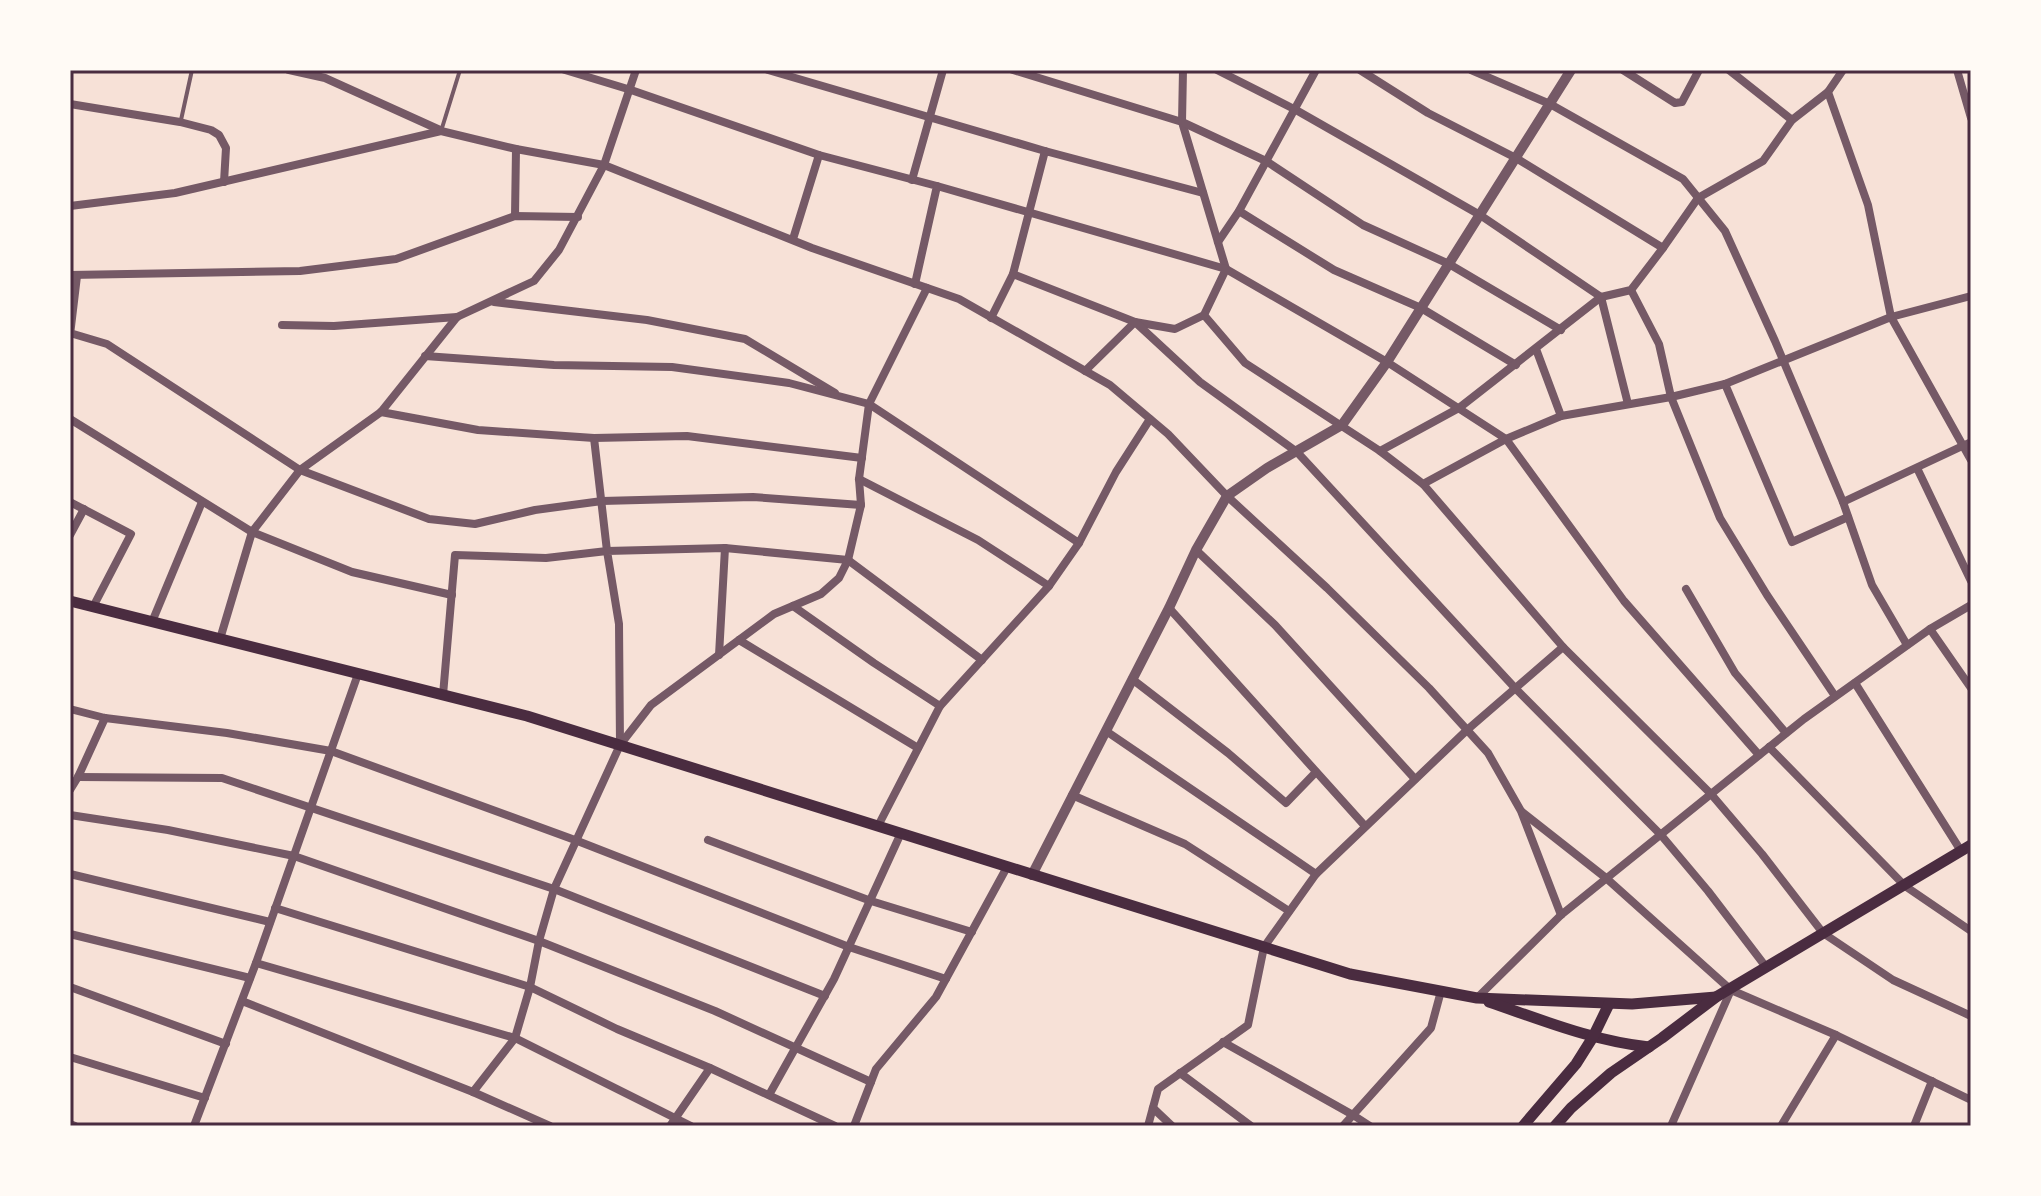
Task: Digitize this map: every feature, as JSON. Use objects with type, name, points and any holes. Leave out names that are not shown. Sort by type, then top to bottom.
[{"type":"main road","points":[[70,601],[527,716],[1350,974],[1477,998],[1593,1037],[1649,1047]]},
{"type":"main road","points":[[1555,1126],[1597,1084],[1716,997],[1966,848]]},
{"type":"main road","points":[[1477,998],[1632,1004],[1716,997]]},
{"type":"main road","points":[[1523,1126],[1576,1064],[1609,1004]]},
{"type":"street","points":[[289,70],[325,78],[441,131],[604,165],[812,248],[959,299],[1110,385],[1168,434],[1227,496],[1327,588],[1429,688],[1488,753],[1521,811],[1561,915]]},
{"type":"street","points":[[565,70],[819,155],[1226,269],[1387,362],[1506,439],[1624,601],[1759,755]]},
{"type":"street","points":[[282,325],[334,326],[457,317],[534,281],[559,250],[604,165],[636,70]]},
{"type":"street","points":[[768,70],[1045,151],[1203,193]]},
{"type":"street","points":[[809,83],[813,70]]},
{"type":"street","points":[[912,180],[943,70]]},
{"type":"street","points":[[1013,70],[1182,122],[1266,161],[1363,225],[1449,264],[1561,330]]},
{"type":"street","points":[[1013,274],[1135,322],[1175,329],[1204,315],[1226,269],[1182,122],[1183,70]]},
{"type":"street","points":[[1217,70],[1296,110],[1480,215],[1601,297],[1628,404]]},
{"type":"street","points":[[1218,242],[1239,211],[1316,70]]},
{"type":"street","points":[[1360,70],[1428,113],[1516,158],[1663,248]]},
{"type":"street","points":[[1471,70],[1550,104],[1683,179],[1725,231],[1843,502],[1872,585],[1907,645]]},
{"type":"street","points":[[1032,875],[1196,550],[1227,496],[1267,468],[1342,425],[1387,362],[1571,70]]},
{"type":"street","points":[[1623,70],[1675,103],[1682,102],[1699,70]]},
{"type":"street","points":[[1729,70],[1792,120]]},
{"type":"street","points":[[1957,70],[1971,118]]},
{"type":"street","points":[[1380,451],[1459,408],[1601,297],[1631,290],[1698,198],[1763,161],[1792,120],[1828,92],[1840,71]]},
{"type":"street","points":[[1828,92],[1868,205],[1891,317],[1967,445],[1971,460]]},
{"type":"street","points":[[70,104],[211,130],[226,148],[224,182]]},
{"type":"street","points":[[70,206],[175,193],[441,131]]},
{"type":"street","points":[[515,216],[516,149]]},
{"type":"street","points":[[991,318],[1013,274],[1045,151]]},
{"type":"street","points":[[793,239],[819,155]]},
{"type":"street","points":[[915,284],[937,186]]},
{"type":"street","points":[[1239,211],[1334,270],[1421,308],[1516,365]]},
{"type":"street","points":[[578,217],[515,216],[396,259],[300,271],[73,276],[70,334],[107,344],[300,470],[429,519],[475,524],[535,510],[602,501],[753,497],[861,505]]},
{"type":"street","points":[[473,1092],[515,1038],[554,889],[620,745],[651,705],[774,614],[821,594],[839,578],[848,560],[861,505],[859,479],[869,404],[927,288]]},
{"type":"street","points":[[1631,290],[1659,344],[1671,397],[1720,518],[1835,696]]},
{"type":"street","points":[[1423,484],[1506,439],[1561,416],[1671,397],[1725,384],[1891,317],[1971,296]]},
{"type":"street","points":[[493,302],[647,320],[745,339],[842,397]]},
{"type":"street","points":[[1204,315],[1245,363],[1342,425],[1423,484],[1563,647],[1711,794],[1823,933],[1893,980],[1971,1016]]},
{"type":"street","points":[[220,639],[252,532],[300,470],[381,412],[457,317]]},
{"type":"street","points":[[1085,371],[1135,322]]},
{"type":"street","points":[[1135,322],[1200,382],[1297,452],[1515,688],[1661,835],[1766,967]]},
{"type":"street","points":[[1536,349],[1561,416]]},
{"type":"street","points":[[425,356],[554,365],[672,367],[789,383],[869,404],[1079,543]]},
{"type":"street","points":[[1725,384],[1792,542],[1848,517]]},
{"type":"street","points":[[381,412],[478,430],[594,438],[687,436],[862,458]]},
{"type":"street","points":[[70,419],[252,532],[352,572],[452,595]]},
{"type":"street","points":[[878,826],[940,706],[1049,586],[1079,543],[1116,472],[1150,419]]},
{"type":"street","points":[[594,438],[619,624],[620,745]]},
{"type":"street","points":[[1843,502],[1967,445]]},
{"type":"street","points":[[1917,468],[1971,581]]},
{"type":"street","points":[[859,479],[978,540],[1049,586]]},
{"type":"street","points":[[70,502],[131,534],[93,607]]},
{"type":"street","points":[[152,622],[202,502]]},
{"type":"street","points":[[70,535],[84,509]]},
{"type":"street","points":[[443,695],[455,555],[546,558],[607,551],[725,548],[848,560],[982,660]]},
{"type":"street","points":[[719,655],[725,548]]},
{"type":"street","points":[[1196,550],[1275,625],[1415,779]]},
{"type":"street","points":[[1686,589],[1735,673],[1786,733]]},
{"type":"street","points":[[1477,998],[1561,915],[1786,733],[1930,629],[1971,605]]},
{"type":"street","points":[[793,606],[940,706]]},
{"type":"street","points":[[1169,608],[1365,826]]},
{"type":"street","points":[[1930,629],[1971,688]]},
{"type":"street","points":[[739,640],[918,748]]},
{"type":"street","points":[[1148,1126],[1158,1089],[1248,1025],[1264,947],[1316,874],[1467,730],[1563,647]]},
{"type":"street","points":[[194,1126],[256,963],[358,674]]},
{"type":"street","points":[[1132,679],[1228,753],[1286,803],[1316,772]]},
{"type":"street","points":[[1855,683],[1966,848]]},
{"type":"street","points":[[70,709],[105,718],[227,733],[331,751],[575,840],[849,947],[946,979]]},
{"type":"street","points":[[70,790],[105,718]]},
{"type":"street","points":[[1106,731],[1316,874]]},
{"type":"street","points":[[1769,747],[1905,886],[1971,931]]},
{"type":"street","points":[[78,777],[222,778],[554,889],[825,996]]},
{"type":"street","points":[[1072,795],[1185,844],[1289,911]]},
{"type":"street","points":[[1521,811],[1606,878],[1731,990],[1836,1035],[1971,1100]]},
{"type":"street","points":[[70,815],[168,830],[294,856],[539,941],[715,1011],[871,1082]]},
{"type":"street","points":[[769,1095],[825,996],[901,833]]},
{"type":"street","points":[[708,840],[871,901],[972,932]]},
{"type":"street","points":[[854,1126],[876,1069],[936,997],[1007,867]]},
{"type":"street","points":[[70,874],[270,922]]},
{"type":"street","points":[[275,908],[530,987],[835,1126]]},
{"type":"street","points":[[70,934],[250,978]]},
{"type":"street","points":[[256,963],[515,1038],[691,1126]]},
{"type":"street","points":[[70,987],[226,1044]]},
{"type":"street","points":[[1671,1126],[1731,990]]},
{"type":"street","points":[[1343,1126],[1431,1028],[1441,991]]},
{"type":"street","points":[[242,1001],[473,1092],[550,1126]]},
{"type":"street","points":[[1781,1126],[1836,1035]]},
{"type":"street","points":[[1223,1042],[1370,1126]]},
{"type":"street","points":[[70,1057],[205,1098]]},
{"type":"street","points":[[670,1126],[710,1068]]},
{"type":"street","points":[[1180,1073],[1251,1126]]},
{"type":"street","points":[[1914,1126],[1932,1081]]},
{"type":"street","points":[[1153,1108],[1172,1126]]},
{"type":"lane","points":[[180,122],[192,70]]},
{"type":"lane","points":[[441,131],[460,70]]}]
